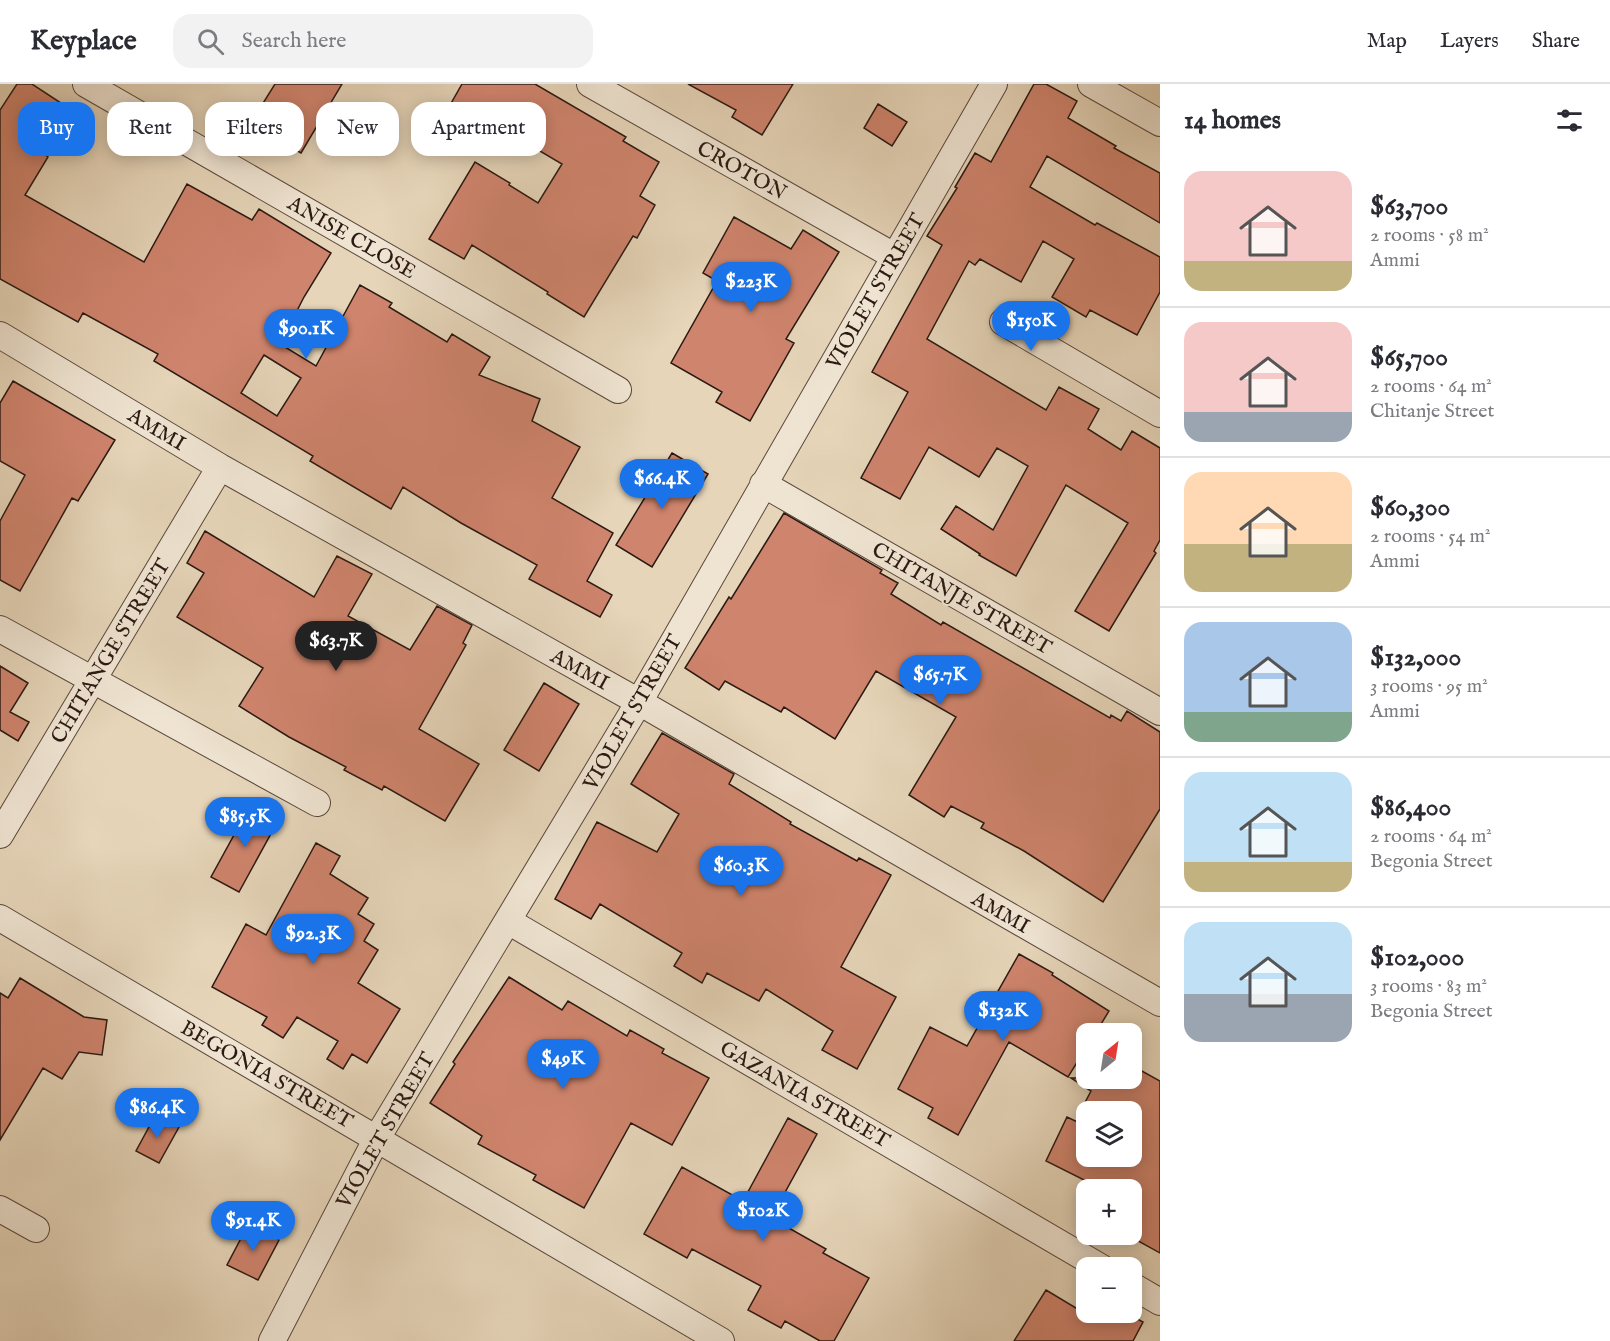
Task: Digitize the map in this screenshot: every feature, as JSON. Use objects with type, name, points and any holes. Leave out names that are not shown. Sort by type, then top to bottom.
[{"type":"street","name":"ANISE CLOSE","points":[[86,84],[618,390]]},
{"type":"street","name":"CROTON","points":[[590,84],[894,256]]},
{"type":"street","name":"VIOLET STREET","points":[[272,1341],[377,1138],[639,702],[994,84]]},
{"type":"street","points":[[1091,84],[1160,123]]},
{"type":"street","points":[[1003,322],[1160,414]]},
{"type":"street","name":"AMMI","points":[[0,335],[220,467],[639,702],[1160,1003]]},
{"type":"street","name":"CHITANGE STREET","points":[[0,835],[220,467]]},
{"type":"street","name":"CHITANJE STREET","points":[[763,484],[1160,712]]},
{"type":"street","points":[[0,630],[317,803]]},
{"type":"street","name":"BEGONIA STREET","points":[[0,918],[721,1341]]},
{"type":"street","name":"GAZANIA STREET","points":[[508,921],[1083,1257]]},
{"type":"street","points":[[0,1209],[36,1229]]},
{"type":"street","points":[[1142,1291],[1160,1302]]},
{"type":"building","points":[[17,84],[32,84],[59,102],[18,102],[18,156],[48,157],[25,195],[144,262],[187,184],[252,220],[259,209],[331,253],[304,297],[280,344],[316,366],[360,285],[392,303],[389,307],[447,342],[452,334],[490,357],[479,375],[540,399],[532,421],[580,447],[552,498],[613,533],[587,581],[612,595],[600,617],[529,579],[537,565],[461,523],[403,487],[391,509],[310,461],[313,456],[154,361],[158,354],[83,313],[78,322],[0,279],[0,110]],"holes":[[[264,355],[301,378],[277,416],[241,393]]]},
{"type":"building","points":[[275,84],[342,84],[331,102],[316,102],[316,128],[304,148],[304,102],[264,102]]},
{"type":"building","points":[[462,84],[535,84],[626,137],[623,141],[659,162],[640,196],[655,205],[637,238],[633,236],[584,317],[472,245],[464,259],[429,239],[475,162],[538,203],[562,164],[546,155],[546,102],[452,102]]},
{"type":"building","points":[[688,84],[793,84],[762,135],[732,117],[736,110]]},
{"type":"building","points":[[1034,84],[1046,84],[1077,101],[1068,118],[1116,146],[1114,148],[1160,173],[1160,223],[1047,156],[1030,187],[1095,225],[1097,223],[1160,257],[1160,292],[1137,335],[1090,310],[1086,317],[1052,297],[1074,259],[1043,241],[1021,282],[980,259],[975,265],[969,261],[927,339],[1046,410],[1059,387],[1099,409],[1088,429],[1121,450],[1132,431],[1160,448],[1160,540],[1154,551],[1156,553],[1109,631],[1075,611],[1128,523],[1066,485],[1016,576],[979,555],[941,529],[956,506],[993,530],[1028,466],[997,448],[979,477],[929,447],[900,499],[861,478],[908,392],[872,372],[942,245],[927,236],[957,188],[955,187],[975,153],[991,162]]},
{"type":"building","points":[[878,104],[907,122],[892,146],[864,128]]},
{"type":"building","points":[[734,217],[791,249],[803,230],[839,252],[786,339],[794,343],[750,421],[716,402],[722,392],[671,363],[717,281],[703,273]]},
{"type":"building","points":[[13,381],[115,440],[78,501],[72,498],[20,591],[0,580],[0,521],[25,475],[0,461],[0,403]]},
{"type":"building","points":[[672,453],[708,474],[652,567],[616,545]]},
{"type":"building","points":[[784,513],[882,570],[880,573],[898,583],[891,594],[941,625],[943,622],[1110,718],[1111,715],[1121,721],[1127,711],[1160,732],[1160,809],[1103,902],[1024,851],[981,828],[984,823],[951,806],[944,817],[909,795],[956,717],[876,671],[835,739],[784,707],[781,712],[725,681],[719,690],[685,668]]},
{"type":"building","points":[[205,531],[314,597],[337,556],[372,574],[348,616],[410,650],[437,606],[472,625],[463,643],[466,645],[419,729],[479,764],[445,821],[384,786],[382,790],[344,770],[346,767],[289,737],[239,706],[263,668],[177,617],[204,573],[187,563]]},
{"type":"building","points":[[0,666],[28,683],[10,712],[29,722],[18,741],[0,730]]},
{"type":"building","points":[[544,683],[579,704],[539,771],[504,750]]},
{"type":"building","points":[[662,733],[734,774],[729,784],[791,822],[790,824],[857,861],[859,858],[891,875],[841,967],[896,997],[857,1069],[822,1050],[833,1031],[766,989],[759,1001],[707,973],[702,983],[674,966],[682,953],[600,904],[591,919],[555,899],[597,822],[657,852],[679,814],[631,784]]},
{"type":"building","points":[[251,804],[279,819],[239,892],[211,877]]},
{"type":"building","points":[[316,843],[340,856],[330,874],[368,898],[358,914],[374,924],[364,941],[378,950],[358,983],[400,1009],[367,1063],[352,1054],[343,1069],[327,1059],[338,1041],[297,1017],[283,1038],[262,1025],[267,1017],[212,987],[246,924],[266,935]]},
{"type":"building","points":[[1019,954],[1053,973],[1052,975],[1109,1011],[1102,1023],[1076,1023],[1076,1064],[1068,1077],[1009,1042],[958,1135],[928,1118],[933,1108],[898,1089],[930,1027],[967,1046]]},
{"type":"building","points":[[509,977],[562,1010],[568,1001],[627,1036],[630,1030],[664,1049],[662,1053],[709,1078],[672,1145],[631,1123],[584,1208],[533,1180],[536,1175],[478,1144],[482,1136],[430,1103],[455,1064],[453,1062]]},
{"type":"building","points":[[20,978],[84,1017],[107,1020],[102,1055],[79,1052],[62,1079],[43,1068],[0,1140],[0,993],[8,998]]},
{"type":"building","points":[[1142,1071],[1160,1081],[1160,1253],[1142,1243],[1142,1179],[1082,1179],[1046,1161],[1067,1117],[1076,1121],[1076,1167],[1142,1167],[1142,1101],[1086,1101],[1091,1091],[1088,1089],[1142,1089]]},
{"type":"building","points":[[156,1114],[179,1127],[159,1163],[136,1151]]},
{"type":"building","points":[[788,1118],[817,1134],[771,1218],[826,1249],[823,1253],[869,1278],[834,1341],[820,1341],[785,1321],[781,1328],[748,1310],[761,1286],[692,1249],[687,1258],[644,1234],[682,1167],[743,1201]]},
{"type":"building","points":[[248,1225],[279,1240],[258,1280],[227,1265]]},
{"type":"building","points":[[1046,1290],[1076,1308],[1076,1323],[1143,1322],[1133,1341],[1014,1341]]}]
